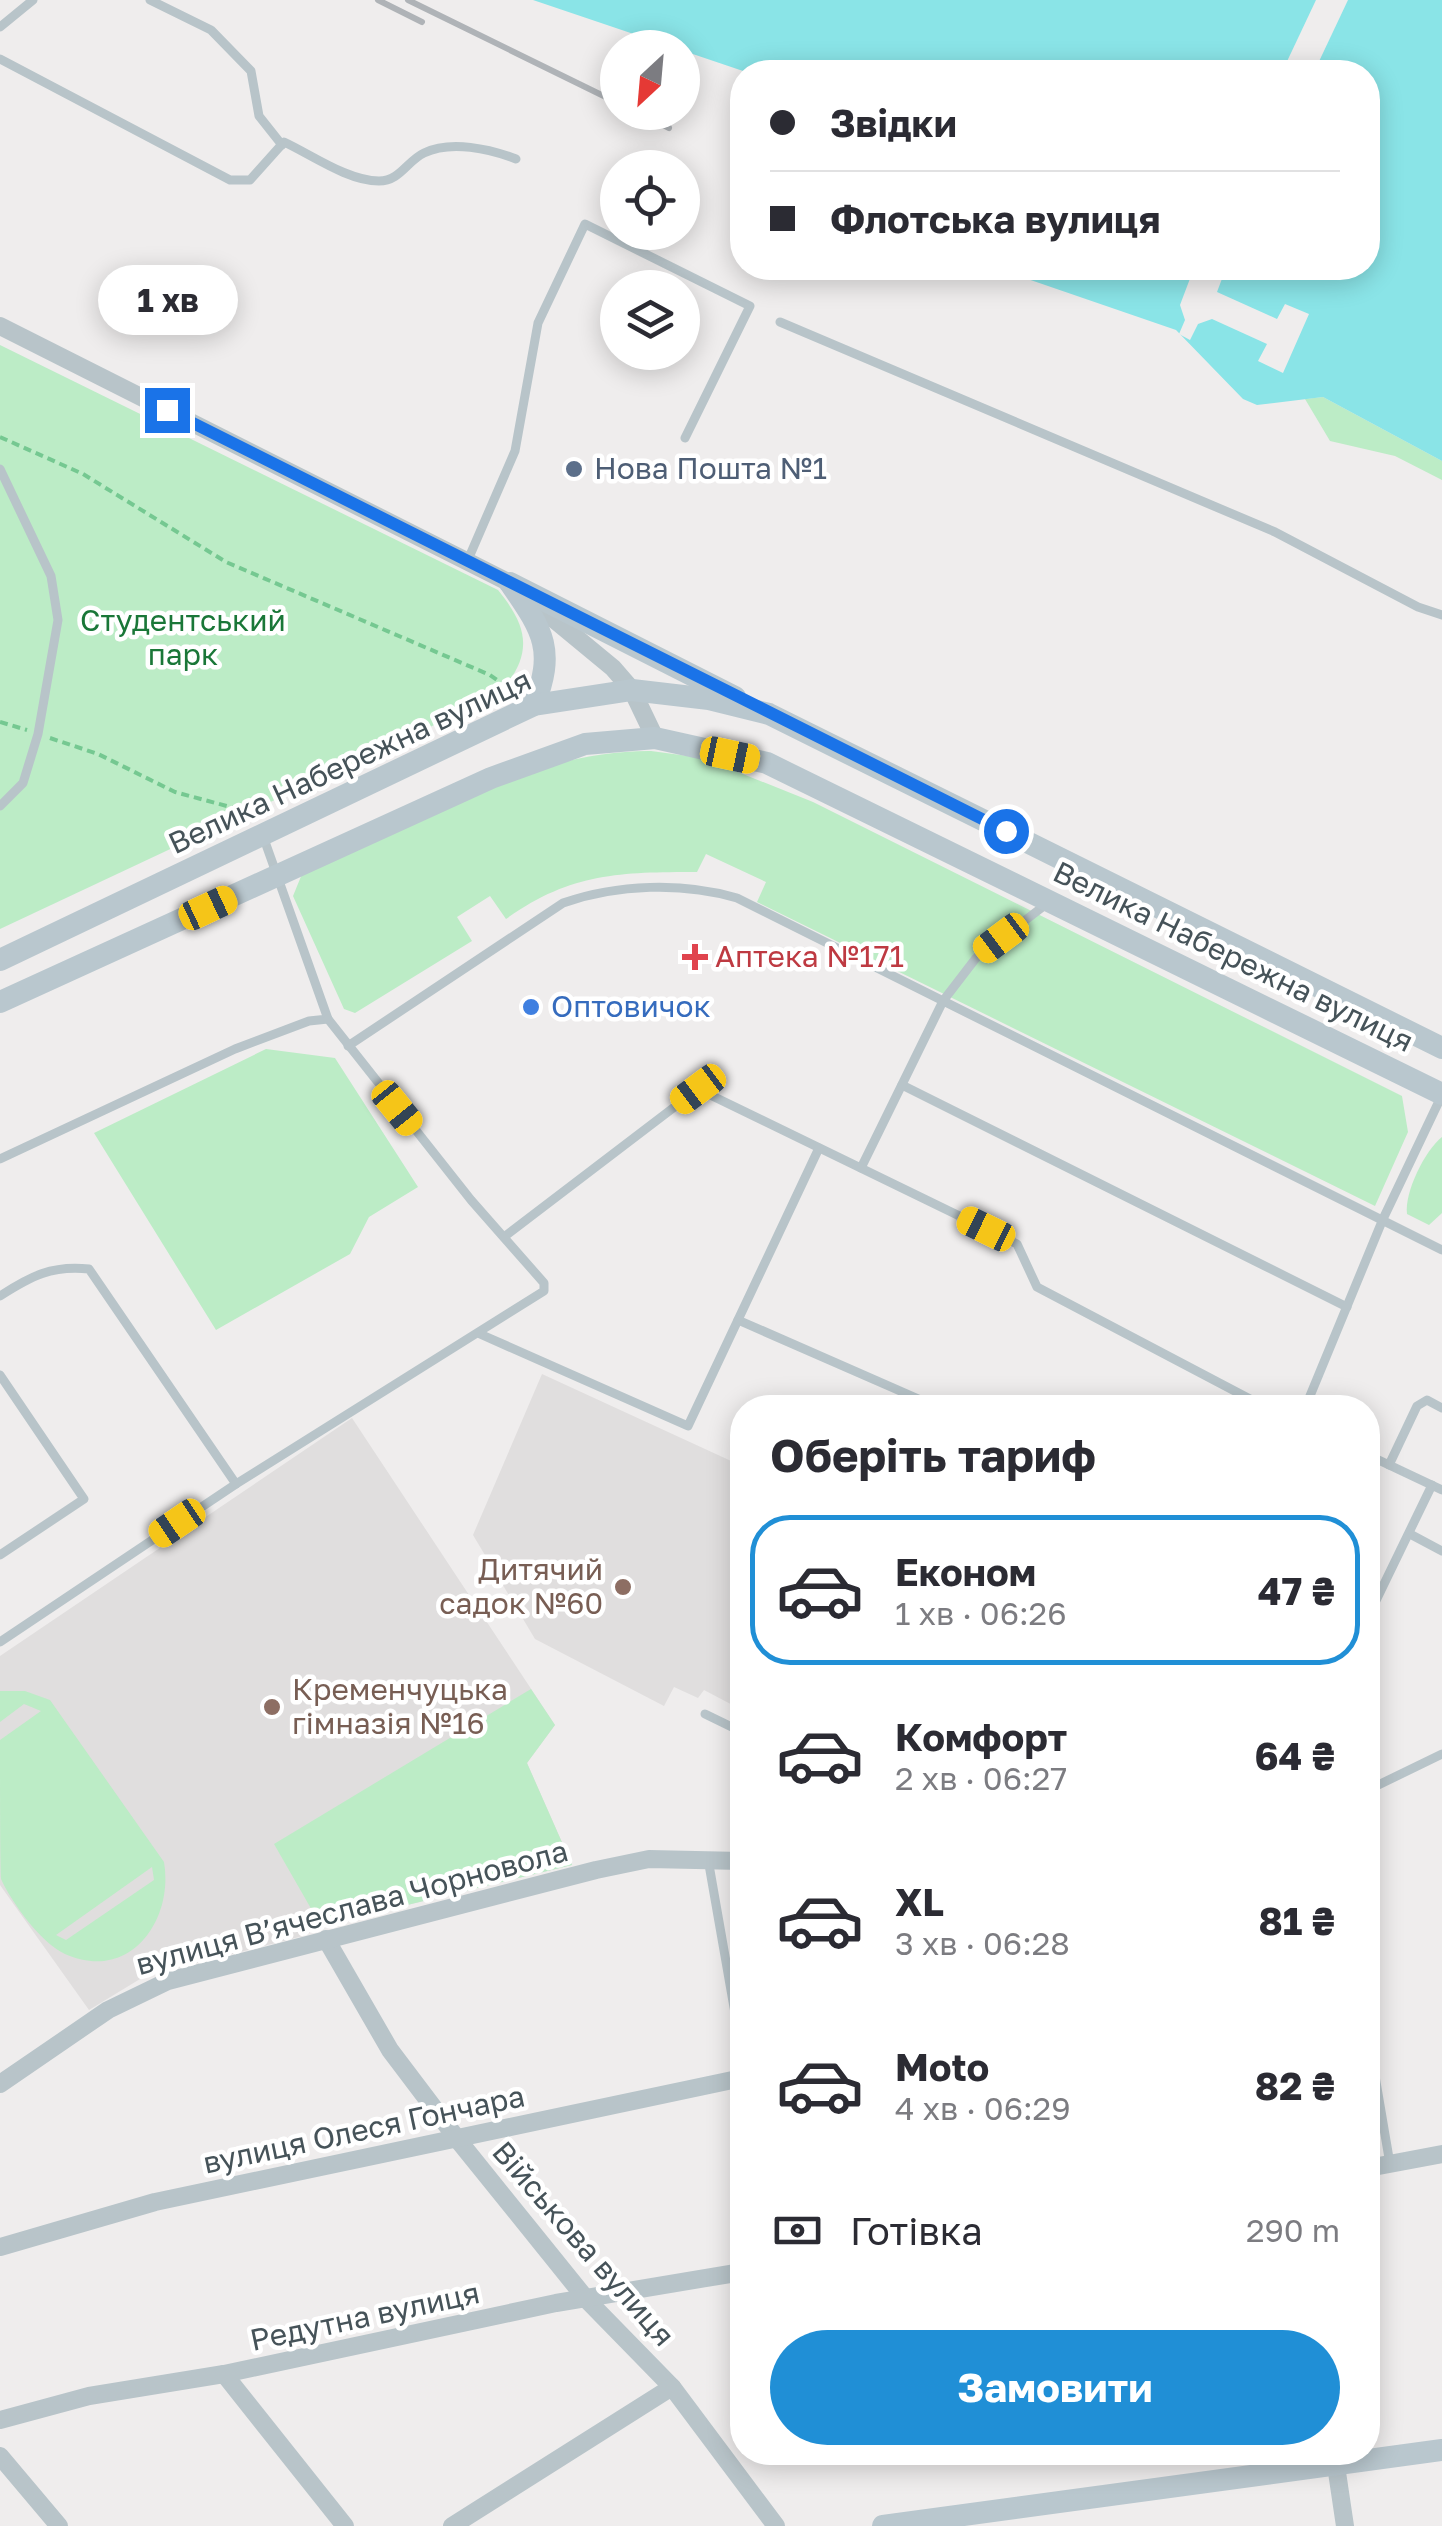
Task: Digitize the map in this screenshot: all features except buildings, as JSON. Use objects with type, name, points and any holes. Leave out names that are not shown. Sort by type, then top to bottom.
[{"type":"street","points":[[0,326],[769,714]]},
{"type":"street","points":[[510,583],[547,644],[544,679],[534,705]]},
{"type":"street","points":[[510,583],[613,668],[632,690],[654,738]]},
{"type":"street","name":"Велика Набережна вулиця","points":[[0,960],[534,705],[632,690],[709,699],[769,714],[1442,1048]]},
{"type":"street","name":"Велика Набережна вулиця","points":[[0,1002],[492,778],[585,744],[654,738],[767,763],[1442,1094]]},
{"type":"street","name":"вулиця Вʼячеслава Чорновола","points":[[0,2084],[139,1992],[596,1870],[649,1860],[730,1861]]},
{"type":"street","name":"Військова вулиця","points":[[326,1940],[390,2050],[458,2140],[586,2300],[672,2387],[730,2465]]},
{"type":"street","name":"вулиця Олеся Гончара","points":[[0,2247],[155,2202],[730,2081]]},
{"type":"street","points":[[1380,2166],[1442,2154]]},
{"type":"street","name":"Редутна вулиця","points":[[0,2420],[89,2396],[224,2374],[730,2274]]},
{"type":"street","points":[[224,2374],[345,2526]]},
{"type":"street","points":[[452,2526],[672,2387]]},
{"type":"street","points":[[1380,2455],[1442,2450]]},
{"type":"street","points":[[0,2456],[60,2526]]},
{"type":"street","name":"Військова вулиця","points":[[730,2465],[776,2526]]},
{"type":"street","points":[[884,2526],[1289,2465]]},
{"type":"street","points":[[1336,2465],[1344,2526]]},
{"type":"lane","points":[[0,27],[32,0]]},
{"type":"lane","points":[[150,0],[211,30],[252,71],[259,116],[282,144],[356,176],[379,181],[396,177],[425,152],[490,149],[516,160]]},
{"type":"lane","points":[[0,60],[230,180],[250,180],[282,144]]},
{"type":"lane","points":[[468,562],[514,451],[538,322],[585,224],[750,306],[685,438]]},
{"type":"lane","points":[[780,322],[1275,532],[1418,608],[1442,615]]},
{"type":"lane","points":[[0,469],[56,594],[54,647],[38,734],[22,783],[0,806]]},
{"type":"lane","points":[[0,1642],[236,1484],[480,1334],[544,1290],[544,1282],[328,1019],[262,834]]},
{"type":"lane","points":[[348,1046],[563,903],[590,893],[704,888],[738,898],[1442,1250]]},
{"type":"lane","points":[[861,1168],[943,1000],[976,958],[1052,900]]},
{"type":"lane","points":[[0,1159],[236,1049],[309,1022],[328,1019]]},
{"type":"lane","points":[[902,1084],[1347,1307]]},
{"type":"lane","points":[[504,1237],[698,1089],[1017,1244],[1037,1287],[1242,1395]]},
{"type":"lane","points":[[1310,1395],[1383,1219],[1442,1094]]},
{"type":"lane","points":[[480,1334],[688,1426],[819,1148]]},
{"type":"lane","points":[[0,1296],[35,1273],[63,1266],[89,1269],[236,1484]]},
{"type":"lane","points":[[738,1320],[909,1395]]},
{"type":"lane","points":[[0,1375],[84,1499],[0,1555]]},
{"type":"lane","points":[[1389,1465],[1417,1406],[1427,1400],[1442,1408]]},
{"type":"lane","points":[[1380,1461],[1442,1490]]},
{"type":"lane","points":[[1380,1593],[1432,1485]]},
{"type":"lane","points":[[1410,1534],[1442,1550]]},
{"type":"lane","points":[[705,1714],[730,1726]]},
{"type":"lane","points":[[1380,1784],[1442,1754]]},
{"type":"lane","points":[[708,1859],[730,1985]]},
{"type":"lane","points":[[1380,2105],[1390,2164]]},
{"type":"path","points":[[0,437],[83,474],[226,562],[490,675],[534,705]]},
{"type":"path","points":[[0,722],[98,754],[175,792],[284,822]]},
{"type":"shaded area","name":"Дитячий садок №60","points":[[542,1374],[730,1460],[730,1704],[704,1690],[698,1698],[674,1687],[664,1706],[535,1639],[473,1535]]},
{"type":"shaded area","name":"Кременчуцька гімназія №16","points":[[352,1418],[555,1725],[527,1763],[572,1865],[321,1926],[303,1936],[145,1976],[89,2010],[0,1885],[0,1656]]},
{"type":"green space","name":"Студентський парк","points":[[0,345],[498,590],[517,618],[523,643],[522,656],[509,681],[498,695],[0,929]]},
{"type":"green space","points":[[1323,397],[1442,461],[1442,480],[1395,456],[1330,441],[1305,399]]},
{"type":"green space","points":[[651,751],[703,758],[813,802],[1402,1096],[1408,1132],[1375,1206],[757,902],[766,882],[706,854],[697,872],[597,878],[552,892],[506,919],[490,896],[457,917],[472,941],[355,1013],[344,1009],[293,896],[302,874],[428,813],[515,777],[605,754]]},
{"type":"green space","points":[[266,1049],[335,1058],[418,1187],[369,1217],[350,1254],[216,1330],[94,1133]]},
{"type":"green space","points":[[1442,1137],[1442,1213],[1429,1225],[1407,1214],[1407,1205],[1417,1172]]},
{"type":"green space","points":[[531,1689],[555,1725],[527,1763],[572,1865],[321,1926],[274,1844]]},
{"type":"green space","points":[[0,1691],[25,1691],[50,1700],[164,1862],[162,1905],[143,1941],[128,1953],[109,1960],[88,1961],[65,1954],[37,1932],[6,1889],[1,1879],[0,1740],[41,1711],[24,1704],[0,1722]],"holes":[[[152,1867],[154,1880],[66,1940],[56,1935]]]},
{"type":"water","points":[[533,0],[1442,0],[1442,461],[1323,397],[1257,405],[1243,399],[1176,330],[1031,280],[1380,280],[1380,60],[730,60],[730,67],[700,56],[700,30],[622,30]]},
{"type":"pier","points":[[1316,0],[1348,0],[1320,60],[1288,60]]},
{"type":"pier","points":[[1189,280],[1222,280],[1217,292],[1277,319],[1285,304],[1309,314],[1283,373],[1258,361],[1267,344],[1212,319],[1198,324],[1190,340],[1179,334],[1185,320],[1180,305]]},
{"type":"railway","points":[[378,0],[422,22]]},
{"type":"railway","points":[[408,0],[600,94]]},
{"type":"place","name":"Нова Пошта №1","points":[[574,469]]},
{"type":"place","name":"Аптека №171","points":[[695,957]]},
{"type":"place","name":"Оптовичок","points":[[531,1007]]},
{"type":"place","name":"Дитячий садок №60","points":[[623,1587]]},
{"type":"place","name":"Кременчуцька гімназія №16","points":[[272,1707]]},
{"type":"route","points":[[167,410],[1006,831]]}]
